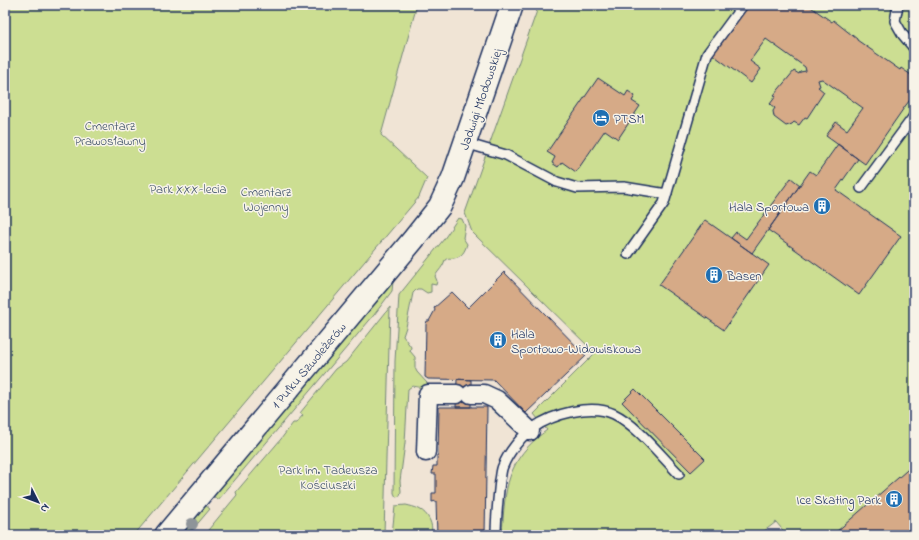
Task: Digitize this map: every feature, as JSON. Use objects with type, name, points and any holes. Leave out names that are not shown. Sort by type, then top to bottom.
[{"type":"street","name":"Jadwigi Młodowskiej","points":[[447,193],[512,5]]},
{"type":"street","name":"1 Pułku Szwoleżerów","points":[[166,535],[414,240],[430,220],[447,193]]},
{"type":"street","points":[[426,452],[428,394],[484,394],[497,400],[530,431]]},
{"type":"lane","points":[[628,254],[664,203],[707,54],[743,5]]},
{"type":"lane","points":[[898,5],[895,20],[903,35],[914,48]]},
{"type":"lane","points":[[861,188],[914,116]]},
{"type":"lane","points":[[465,143],[506,156],[557,182],[577,188],[624,187],[667,194]]},
{"type":"lane","points":[[496,535],[497,506],[502,466],[514,447],[532,428],[567,412],[596,410],[612,413],[628,422],[679,474]]},
{"type":"green space","name":"Park XXX-lecia","points":[[5,5],[417,5],[381,135],[427,178],[419,197],[134,535],[5,535]]},
{"type":"green space","points":[[539,5],[914,5],[914,535],[787,535],[776,522],[759,535],[502,535],[505,503],[510,476],[523,452],[533,441],[547,430],[534,414],[595,353],[472,232],[465,213]]},
{"type":"green space","points":[[458,218],[462,219],[465,226],[463,238],[467,244],[465,249],[459,256],[445,260],[435,276],[437,281],[436,285],[431,284],[431,292],[427,293],[421,289],[417,289],[413,293],[403,336],[411,347],[410,351],[415,357],[415,368],[427,383],[427,387],[412,386],[408,389],[405,443],[400,481],[401,491],[400,496],[396,497],[394,493],[395,361],[399,295],[444,239]]},
{"type":"green space","points":[[393,282],[392,291],[374,315],[218,500],[213,496]]},
{"type":"green space","name":"Park im. Tadeusza Kościuszki","points":[[390,307],[384,535],[204,535],[237,495],[236,492],[293,423],[296,423],[303,415],[300,413],[336,369],[346,362]]},
{"type":"green space","points":[[205,505],[210,509],[188,535],[179,535]]},
{"type":"green space","points":[[406,505],[417,508],[428,516],[432,527],[431,534],[392,535],[395,506]]},
{"type":"building","points":[[748,5],[808,5],[832,22],[833,20],[857,40],[900,70],[901,68],[914,77],[914,95],[865,164],[826,136],[836,122],[847,130],[863,108],[822,79],[818,80],[820,86],[818,87],[824,92],[807,118],[805,117],[799,125],[794,122],[786,126],[774,117],[773,111],[775,108],[770,104],[776,96],[774,95],[794,71],[799,74],[800,72],[806,71],[805,67],[766,39],[750,61],[761,69],[751,83],[712,54]]},
{"type":"building","name":"PTSM","points":[[598,78],[625,96],[628,91],[635,96],[632,101],[640,106],[618,139],[605,130],[576,172],[562,162],[558,167],[552,163],[555,157],[547,152]]},
{"type":"building","name":"Hala Sportowa","points":[[838,144],[858,159],[836,190],[901,236],[859,295],[768,230],[810,171],[816,175]]},
{"type":"building","points":[[791,178],[800,185],[752,253],[731,238],[736,232],[746,239]]},
{"type":"building","name":"Basen","points":[[705,220],[769,265],[724,330],[659,285]]},
{"type":"building","name":"Hala Sportowo-Widowiskowa","points":[[504,272],[586,356],[526,413],[494,380],[428,379],[425,377],[426,324],[435,310],[434,308],[452,292],[468,308]]},
{"type":"building","points":[[457,379],[471,380],[471,407],[456,407]]},
{"type":"building","points":[[635,389],[705,459],[691,472],[622,402]]},
{"type":"building","points":[[439,407],[487,407],[485,535],[437,535],[436,501],[432,502],[432,493],[436,493],[436,474],[432,474],[433,466],[437,466]]},
{"type":"building","name":"Ice Skating Park","points":[[914,464],[914,535],[837,535],[835,533]]},
{"type":"place","name":"PTSM","points":[[601,118]]},
{"type":"place","name":"Hala Sportowa","points":[[822,206]]},
{"type":"place","name":"Basen","points":[[714,275]]},
{"type":"place","name":"Hala Sportowo-Widowiskowa","points":[[498,340]]},
{"type":"place","name":"Ice Skating Park","points":[[894,499]]},
{"type":"park label","name":"Cmentarz Prawosławny","points":[[110,132]]},
{"type":"park label","name":"Cmentarz Wojenny","points":[[266,198]]}]
